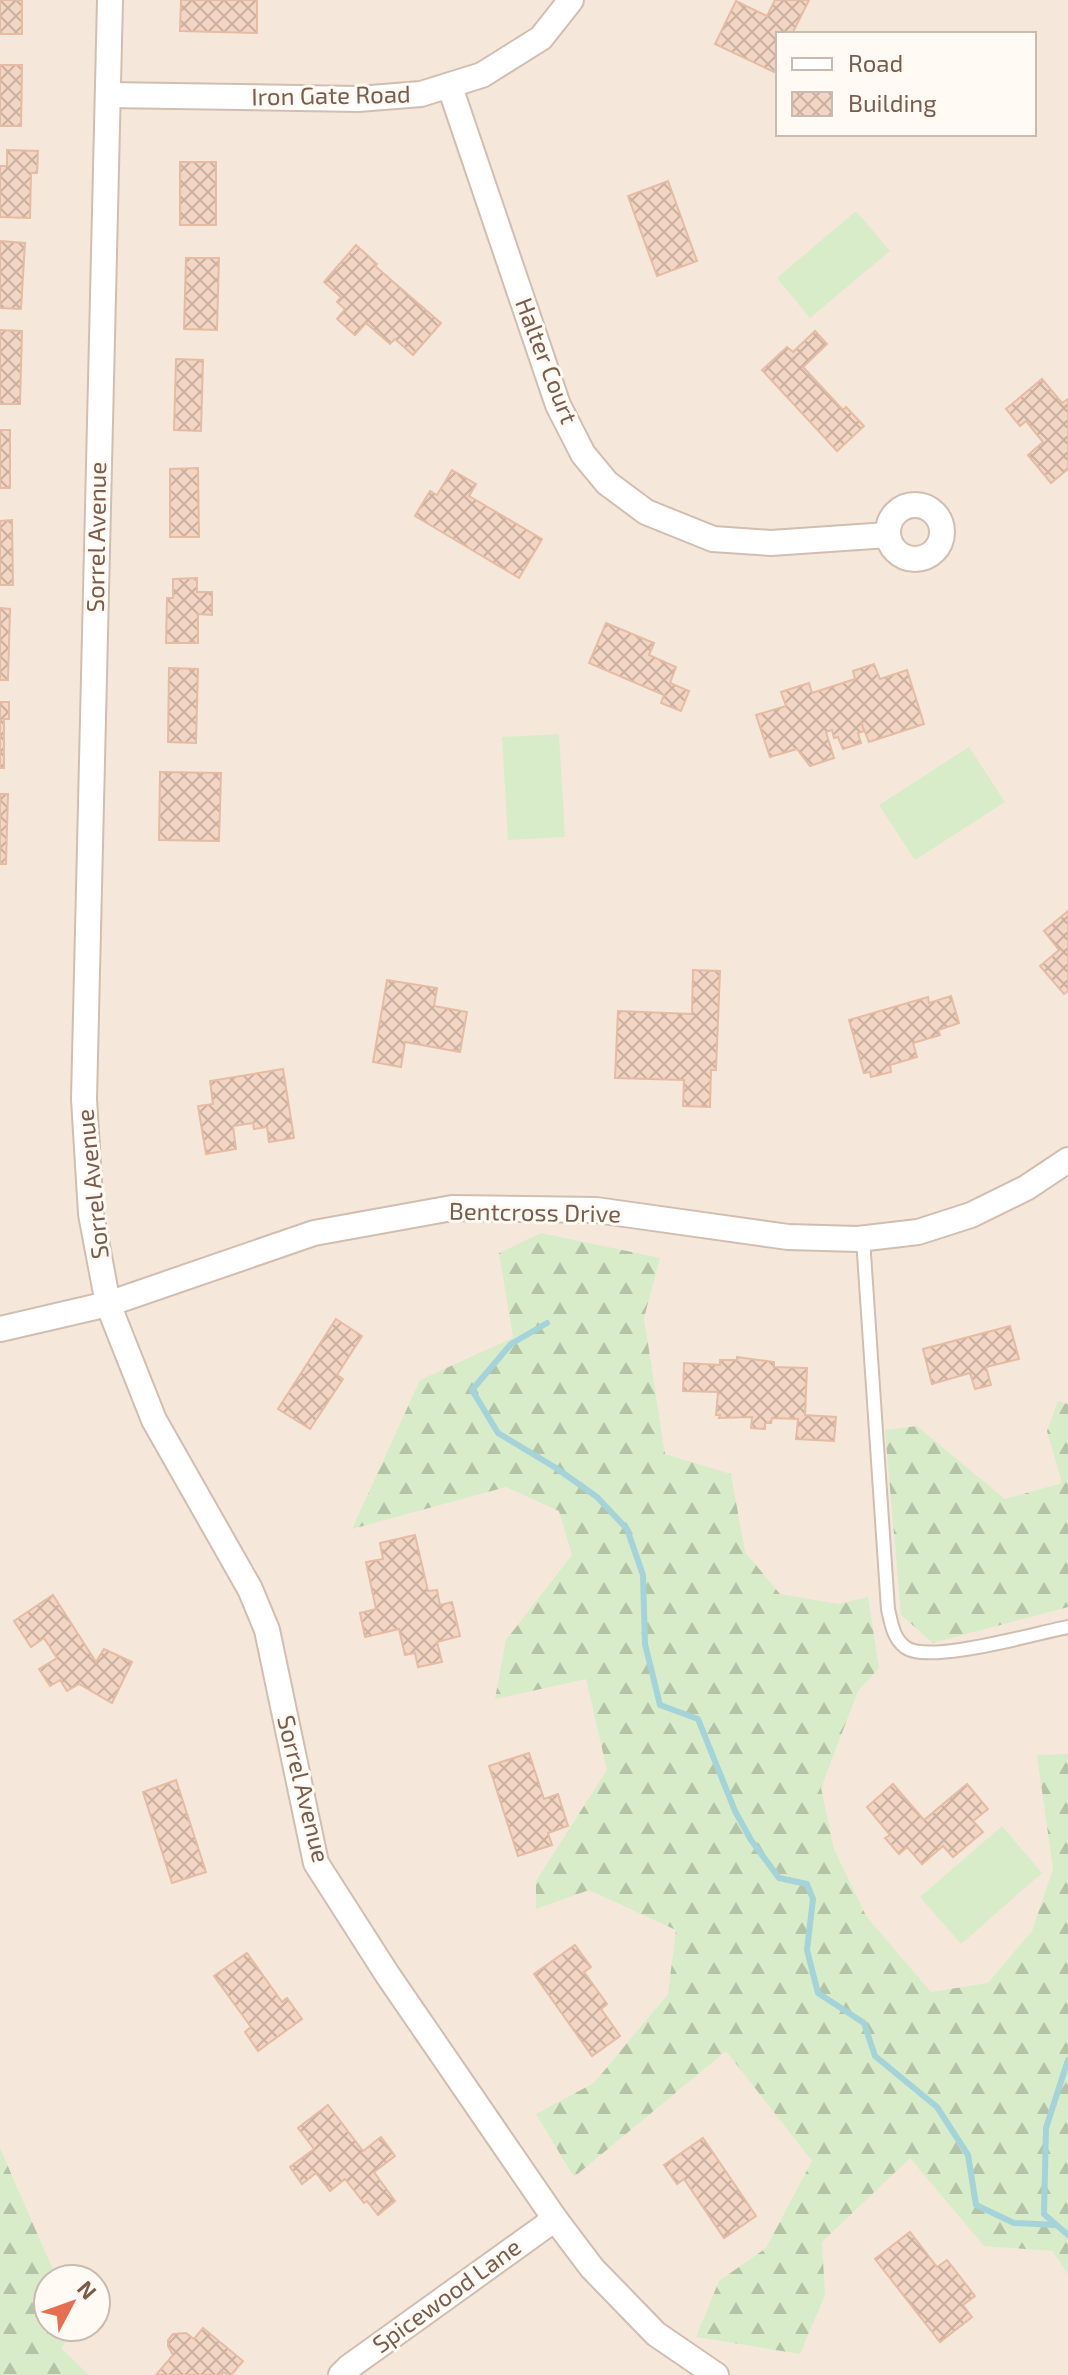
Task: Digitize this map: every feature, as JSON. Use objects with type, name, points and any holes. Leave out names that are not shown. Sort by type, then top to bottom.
[{"type":"street","name":"Sorrel Avenue","points":[[110,0],[84,1099],[91,1214],[108,1304],[154,1420],[250,1589],[267,1630],[316,1863],[387,1974],[592,2268],[656,2334],[716,2375]]},
{"type":"street","name":"Iron Gate Road","points":[[108,95],[358,99],[421,94],[482,75],[541,38],[571,0]]},
{"type":"street","name":"Halter Court","points":[[450,87],[558,405],[583,454],[607,483],[646,512],[713,539],[771,543],[888,535]]},
{"type":"street","name":"Bentcross Drive","points":[[0,1329],[108,1304],[314,1233],[452,1208],[596,1210],[788,1237],[863,1239],[918,1232],[971,1215],[1026,1188],[1068,1160]]},
{"type":"street","name":"Spicewood Lane","points":[[341,2375],[555,2219]]},
{"type":"lane","points":[[863,1239],[888,1609],[893,1632],[903,1646],[915,1653],[945,1653],[1068,1627]]},
{"type":"shaded area","points":[[0,0],[1068,0],[1068,2375],[0,2375]]},
{"type":"green space","points":[[856,211],[890,251],[810,318],[777,278]]},
{"type":"green space","points":[[559,734],[565,837],[508,840],[502,737]]},
{"type":"green space","points":[[969,747],[1005,802],[915,860],[879,805]]},
{"type":"green space","points":[[541,1233],[660,1258],[644,1318],[665,1454],[731,1474],[745,1552],[780,1594],[839,1604],[868,1597],[879,1668],[858,1691],[821,1788],[834,1849],[866,1916],[931,1992],[988,1983],[1032,1931],[1053,1869],[1037,1755],[1068,1754],[1068,2274],[1052,2251],[984,2246],[910,2158],[822,2242],[825,2295],[800,2354],[696,2337],[719,2281],[766,2248],[812,2161],[726,2051],[574,2177],[536,2114],[594,2083],[668,1994],[676,1930],[589,1890],[536,1909],[536,1881],[607,1770],[586,1679],[495,1699],[506,1640],[572,1555],[559,1511],[506,1487],[352,1529],[420,1380],[513,1338],[499,1253]]},
{"type":"green space","points":[[1058,1401],[1068,1404],[1068,1607],[933,1643],[901,1615],[885,1430],[917,1426],[1005,1499],[1062,1483],[1047,1431]]},
{"type":"green space","points":[[1002,1826],[1042,1873],[961,1944],[920,1897]]},
{"type":"green space","points":[[0,2148],[50,2263],[32,2263],[32,2343],[65,2343],[61,2348],[89,2375],[0,2375]]},
{"type":"building","points":[[0,0],[22,0],[22,34],[0,34]]},
{"type":"building","points":[[181,0],[257,0],[257,33],[180,31]]},
{"type":"building","points":[[775,0],[809,0],[793,32],[776,32],[774,72],[715,44],[736,1],[767,16]]},
{"type":"building","points":[[0,65],[22,65],[21,126],[0,126]]},
{"type":"building","points":[[7,150],[38,151],[37,173],[31,173],[30,218],[0,217],[0,166],[7,166]]},
{"type":"building","points":[[180,162],[216,162],[216,225],[180,225]]},
{"type":"building","points":[[668,181],[697,261],[657,276],[628,196]]},
{"type":"building","points":[[0,241],[25,243],[21,309],[0,308]]},
{"type":"building","points":[[356,245],[377,264],[375,266],[441,323],[413,355],[395,339],[390,344],[366,323],[355,335],[337,319],[345,309],[337,302],[341,297],[324,282]]},
{"type":"building","points":[[186,258],[219,258],[217,330],[184,329]]},
{"type":"building","points":[[0,330],[22,331],[20,404],[0,404]]},
{"type":"building","points":[[815,331],[827,344],[803,367],[843,410],[846,407],[864,426],[837,451],[762,370],[787,347],[793,352]]},
{"type":"building","points":[[176,359],[203,360],[201,431],[174,430]]},
{"type":"building","points":[[1042,379],[1062,403],[1068,399],[1068,469],[1051,483],[1028,455],[1043,442],[1026,421],[1020,426],[1006,409]]},
{"type":"building","points":[[0,430],[10,430],[10,488],[0,488]]},
{"type":"building","points":[[198,468],[199,537],[170,537],[170,469]]},
{"type":"building","points":[[452,470],[476,484],[469,496],[542,539],[519,578],[415,516],[430,491],[437,495]]},
{"type":"building","points":[[12,520],[13,585],[0,585],[0,521]]},
{"type":"building","points":[[197,578],[197,592],[212,592],[212,615],[198,614],[198,643],[166,643],[167,598],[173,598],[173,579]]},
{"type":"building","points":[[0,608],[10,609],[8,680],[0,680]]},
{"type":"building","points":[[606,623],[654,643],[649,655],[676,667],[670,683],[689,691],[681,711],[661,703],[664,695],[589,663]]},
{"type":"building","points":[[874,664],[880,679],[907,670],[924,724],[869,742],[861,722],[864,731],[858,733],[861,743],[843,749],[832,730],[826,732],[834,758],[810,766],[797,749],[770,757],[756,715],[786,706],[781,692],[809,683],[812,693],[855,679],[853,671]]},
{"type":"building","points":[[169,668],[198,669],[196,743],[168,742]]},
{"type":"building","points":[[0,702],[9,702],[9,719],[4,719],[4,768],[0,768]]},
{"type":"building","points":[[160,772],[221,773],[219,841],[159,840]]},
{"type":"building","points":[[0,794],[8,794],[6,864],[0,864]]},
{"type":"building","points":[[1068,911],[1068,991],[1064,994],[1040,966],[1059,950],[1044,931]]},
{"type":"building","points":[[693,970],[720,971],[716,1070],[711,1070],[710,1107],[683,1106],[684,1080],[615,1078],[618,1011],[692,1014]]},
{"type":"building","points":[[387,980],[437,988],[434,1006],[467,1012],[460,1052],[405,1042],[401,1067],[373,1062]]},
{"type":"building","points":[[951,996],[959,1023],[938,1030],[940,1035],[913,1043],[917,1057],[890,1065],[891,1072],[871,1077],[870,1072],[864,1073],[849,1020],[928,997],[929,1003]]},
{"type":"building","points":[[283,1069],[294,1138],[269,1142],[267,1127],[254,1129],[253,1123],[233,1126],[236,1149],[206,1154],[198,1106],[213,1104],[210,1081]]},
{"type":"building","points":[[336,1319],[362,1336],[337,1375],[343,1379],[310,1429],[278,1409]]},
{"type":"building","points":[[1010,1326],[1019,1359],[986,1367],[991,1385],[975,1389],[970,1373],[932,1384],[923,1349]]},
{"type":"building","points":[[737,1357],[774,1362],[774,1367],[807,1368],[805,1415],[836,1417],[834,1441],[796,1439],[798,1419],[772,1418],[771,1423],[765,1423],[765,1429],[751,1428],[752,1417],[719,1418],[720,1415],[716,1415],[718,1392],[683,1391],[684,1363],[720,1365],[720,1360],[737,1360]]},
{"type":"building","points":[[415,1535],[428,1591],[437,1590],[440,1605],[452,1602],[460,1636],[437,1642],[442,1662],[418,1667],[415,1653],[405,1655],[399,1629],[365,1637],[360,1613],[376,1609],[366,1562],[383,1559],[380,1543]]},
{"type":"building","points":[[53,1595],[96,1662],[104,1649],[132,1662],[112,1703],[79,1684],[67,1691],[60,1680],[50,1686],[39,1669],[57,1658],[44,1638],[31,1647],[14,1621]]},
{"type":"building","points":[[529,1753],[544,1799],[558,1794],[568,1826],[548,1833],[552,1845],[518,1856],[489,1766]]},
{"type":"building","points":[[176,1780],[206,1872],[172,1883],[143,1792]]},
{"type":"building","points":[[893,1784],[924,1820],[967,1784],[988,1809],[973,1821],[983,1832],[953,1857],[943,1846],[922,1864],[907,1847],[899,1854],[885,1838],[890,1835],[867,1807]]},
{"type":"building","points":[[575,1945],[591,1967],[584,1972],[607,2004],[601,2009],[620,2036],[592,2056],[534,1974]]},
{"type":"building","points":[[247,1953],[282,2002],[287,1998],[302,2019],[258,2051],[245,2032],[251,2027],[214,1976]]},
{"type":"building","points":[[328,2105],[363,2151],[381,2137],[395,2156],[374,2172],[395,2201],[378,2215],[345,2179],[330,2191],[316,2173],[302,2184],[290,2167],[314,2149],[298,2128]]},
{"type":"building","points":[[703,2138],[756,2216],[724,2238],[684,2179],[677,2184],[664,2165]]},
{"type":"building","points":[[910,2232],[937,2267],[947,2260],[975,2296],[963,2305],[972,2317],[940,2342],[875,2259]]},
{"type":"building","points":[[203,2328],[243,2361],[231,2375],[222,2372],[222,2375],[156,2375],[173,2355],[168,2340],[173,2334],[186,2333],[194,2339]]},
{"type":"waterway","points":[[547,1323],[511,1344],[472,1390],[498,1433],[597,1497],[627,1529],[643,1575],[645,1644],[660,1705],[698,1719],[735,1811],[751,1840],[779,1878],[807,1884],[813,1899],[807,1950],[818,1993],[864,2023],[875,2056],[937,2107],[968,2155],[976,2205],[1014,2223],[1056,2225]]},
{"type":"waterway","points":[[1068,2060],[1046,2128],[1044,2214],[1068,2235]]}]
